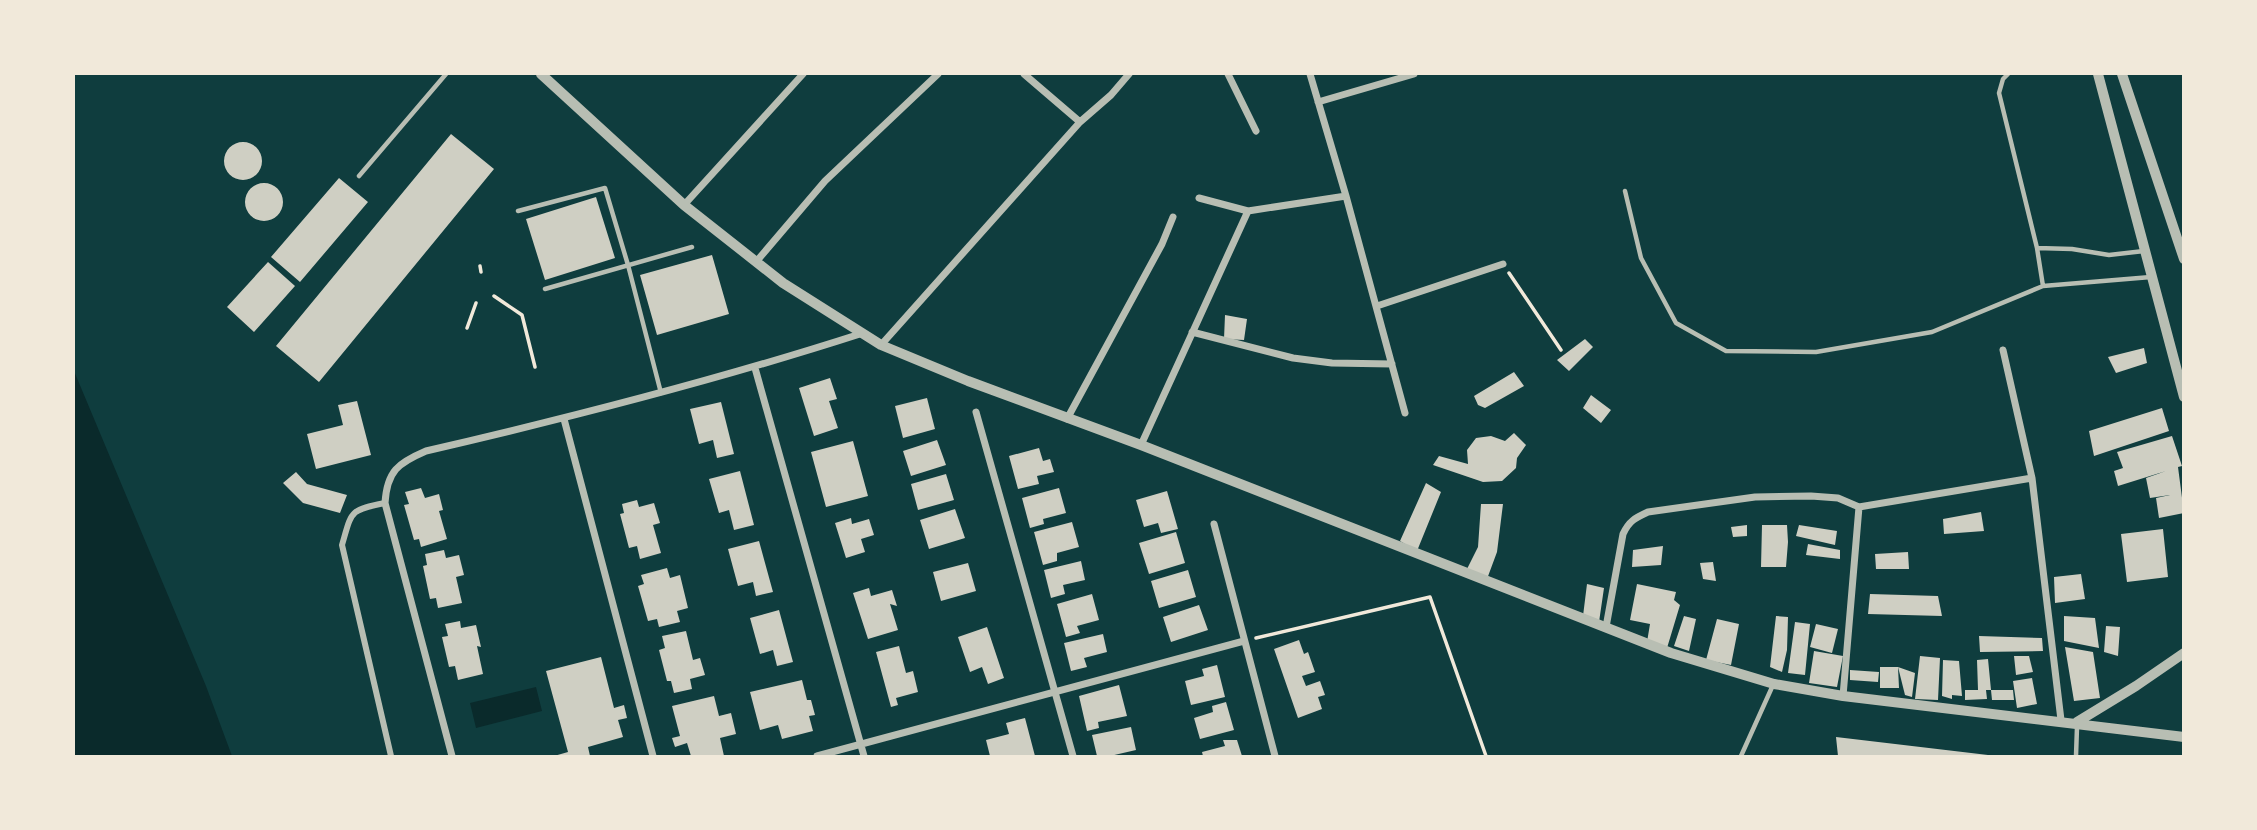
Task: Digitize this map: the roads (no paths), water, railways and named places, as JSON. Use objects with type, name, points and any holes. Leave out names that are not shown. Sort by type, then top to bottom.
[{"type":"street","points":[[541,74],[684,205],[783,283],[881,345],[1671,653],[1774,684],[1843,696],[2061,720],[2183,737]]},
{"type":"street","points":[[684,205],[803,74]]},
{"type":"street","points":[[756,262],[825,181],[938,74]]},
{"type":"street","points":[[1024,74],[1080,122]]},
{"type":"street","points":[[881,345],[1080,122],[1111,95],[1129,74]]},
{"type":"street","points":[[1228,74],[1256,131]]},
{"type":"street","points":[[1310,74],[1405,413]]},
{"type":"street","points":[[1318,102],[1414,74]]},
{"type":"street","points":[[2098,74],[2183,397]]},
{"type":"street","points":[[2122,74],[2183,259]]},
{"type":"street","points":[[1199,198],[1248,211],[1346,196]]},
{"type":"street","points":[[1141,445],[1248,211]]},
{"type":"street","points":[[1067,419],[1162,244],[1173,217]]},
{"type":"street","points":[[1377,306],[1503,264]]},
{"type":"street","points":[[1192,332],[1293,358],[1332,363],[1392,364]]},
{"type":"street","points":[[452,757],[385,503],[386,487],[397,466],[426,451],[564,419],[755,368],[860,334]]},
{"type":"street","points":[[2003,350],[2032,478],[2061,720]]},
{"type":"street","points":[[755,368],[864,757]]},
{"type":"street","points":[[976,412],[1073,757]]},
{"type":"street","points":[[564,419],[653,757]]},
{"type":"street","points":[[1606,628],[1623,534],[1633,518],[1648,513],[1755,497],[1838,498],[1859,507],[2032,478]]},
{"type":"street","points":[[385,503],[359,508],[351,516],[342,545],[391,757]]},
{"type":"street","points":[[1843,696],[1859,507]]},
{"type":"street","points":[[1214,524],[1275,757]]},
{"type":"street","points":[[817,757],[1244,641]]},
{"type":"street","points":[[2077,722],[2183,653]]},
{"type":"lane","points":[[359,176],[446,74]]},
{"type":"lane","points":[[2008,74],[2003,79],[1999,93],[2037,248],[2043,286]]},
{"type":"lane","points":[[518,211],[606,188],[661,393]]},
{"type":"lane","points":[[1625,191],[1642,257],[1676,323],[1726,351],[1816,352],[1932,332],[2043,286],[2152,276]]},
{"type":"lane","points":[[545,289],[692,247]]},
{"type":"lane","points":[[2037,248],[2072,249],[2109,255],[2146,251]]},
{"type":"lane","points":[[1741,757],[1774,684]]},
{"type":"lane","points":[[2076,757],[2077,722]]},
{"type":"water","points":[[74,371],[206,686],[232,756],[74,756]]},
{"type":"water","points":[[536,687],[542,711],[476,728],[470,703]]}]
